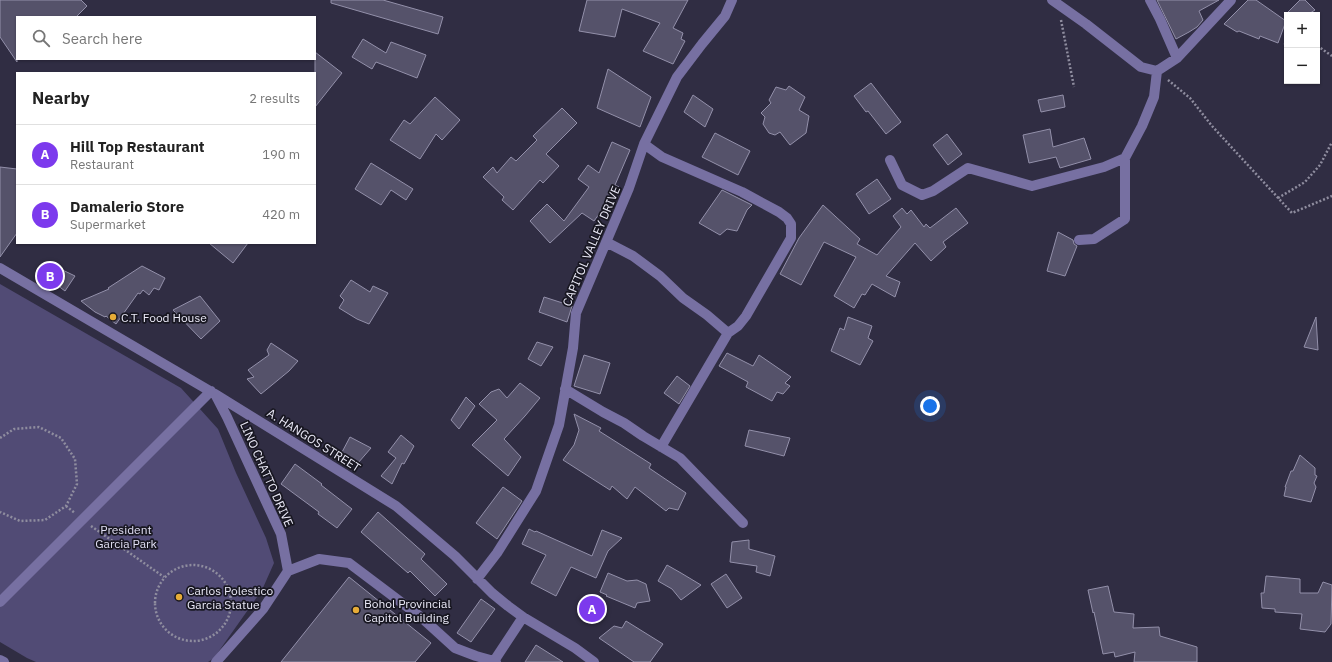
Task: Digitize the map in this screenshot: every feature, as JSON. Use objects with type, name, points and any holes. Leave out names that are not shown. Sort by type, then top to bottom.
[{"type":"street","name":"CAPITOL VALLEY DRIVE","points":[[477,579],[497,553],[536,491],[559,425],[573,348],[576,313],[629,188],[644,144],[677,77],[725,16],[732,0]]},
{"type":"street","points":[[1150,0],[1177,58]]},
{"type":"street","points":[[1054,2],[1086,24],[1140,67],[1157,71],[1177,58],[1231,0]]},
{"type":"street","points":[[1079,240],[1094,239],[1125,219],[1125,158],[1142,126],[1154,96],[1157,71]]},
{"type":"street","points":[[644,144],[662,157],[742,192],[787,218],[791,224],[791,238],[759,294],[746,316],[738,326],[728,333],[661,447]]},
{"type":"street","points":[[890,160],[902,185],[922,195],[933,190],[968,168],[1032,186],[1104,167],[1125,158]]},
{"type":"street","points":[[606,242],[632,256],[660,276],[683,298],[707,314],[728,333]]},
{"type":"street","name":"A. HANGOS STREET","points":[[0,268],[213,392],[396,506],[455,556],[502,602],[523,617],[575,648],[594,662]]},
{"type":"street","points":[[565,388],[680,458],[743,523]]},
{"type":"street","points":[[0,602],[213,392]]},
{"type":"street","name":"LINO CHATTO DRIVE","points":[[213,392],[281,534],[288,571]]},
{"type":"street","points":[[216,662],[262,609],[288,571],[319,559],[349,563],[422,618],[455,648],[495,661],[523,617]]},
{"type":"street","points":[[0,660],[4,662]]},
{"type":"path","points":[[1054,2],[1068,55],[1074,87]]},
{"type":"path","points":[[1320,48],[1332,56]]},
{"type":"path","points":[[1157,71],[1190,98],[1212,126],[1292,213],[1332,196]]},
{"type":"path","points":[[1278,198],[1305,182],[1320,165],[1332,142]]},
{"type":"path","points":[[0,438],[14,429],[39,427],[61,438],[75,459],[77,484],[66,506],[45,520],[20,521],[0,512]]},
{"type":"path","points":[[66,506],[82,520],[164,577]]},
{"type":"path","points":[[201,565],[219,574],[231,591],[232,612],[222,629],[205,640],[198,641],[185,641],[167,632],[156,615],[155,595],[164,577],[181,566],[201,565]]},
{"type":"green space","name":"President Garcia Park","points":[[0,284],[181,388],[218,429],[236,473],[266,538],[274,563],[262,590],[214,658],[208,662],[36,662],[0,642]]},
{"type":"building","points":[[0,0],[81,0],[87,6],[77,16],[16,16],[17,62],[0,37]]},
{"type":"building","points":[[331,0],[383,0],[443,17],[438,34],[331,3]]},
{"type":"building","points":[[587,0],[688,0],[673,28],[683,33],[681,39],[685,41],[673,64],[643,51],[660,23],[622,9],[615,37],[579,31]]},
{"type":"building","points":[[1157,0],[1219,0],[1199,11],[1203,20],[1197,27],[1176,39]]},
{"type":"building","points":[[1248,0],[1256,0],[1284,20],[1284,26],[1278,43],[1260,36],[1259,39],[1239,31],[1237,32],[1224,24]]},
{"type":"building","points":[[1300,0],[1305,0],[1315,10],[1312,12],[1288,12]]},
{"type":"building","points":[[363,39],[386,53],[391,42],[426,55],[417,78],[376,62],[372,69],[352,57]]},
{"type":"building","points":[[316,53],[342,73],[316,106],[316,72]]},
{"type":"building","points":[[608,69],[651,97],[640,127],[597,108]]},
{"type":"building","points":[[871,83],[901,122],[886,134],[854,96]]},
{"type":"building","points":[[789,86],[805,97],[799,110],[809,116],[806,133],[790,145],[780,132],[775,135],[769,133],[763,124],[765,117],[761,113],[771,103],[769,100],[776,87],[786,90]]},
{"type":"building","points":[[693,95],[713,109],[705,127],[684,112]]},
{"type":"building","points":[[1063,95],[1065,107],[1041,112],[1038,100]]},
{"type":"building","points":[[435,97],[460,120],[442,140],[436,134],[420,159],[390,140],[404,120],[410,124]]},
{"type":"building","points":[[562,108],[577,123],[546,154],[559,166],[543,183],[540,180],[513,210],[502,200],[504,197],[483,177],[493,167],[497,173],[511,157],[516,161],[537,140],[533,136]]},
{"type":"building","points":[[1050,129],[1053,147],[1084,138],[1091,159],[1060,168],[1056,157],[1029,163],[1023,135]]},
{"type":"building","points":[[715,133],[750,151],[738,175],[702,157]]},
{"type":"building","points":[[947,134],[962,154],[948,165],[933,145]]},
{"type":"building","points":[[612,142],[630,150],[615,185],[619,187],[594,221],[582,213],[550,243],[530,221],[547,204],[564,221],[589,187],[578,179],[588,165],[599,173]]},
{"type":"building","points":[[371,163],[413,189],[406,200],[391,190],[381,205],[355,189]]},
{"type":"building","points":[[0,167],[16,169],[16,234],[0,257]]},
{"type":"building","points":[[877,179],[891,199],[869,214],[856,194]]},
{"type":"building","points":[[722,190],[752,205],[747,210],[737,231],[727,229],[720,235],[699,223]]},
{"type":"building","points":[[823,205],[860,239],[857,244],[877,255],[901,227],[893,216],[902,208],[907,214],[911,210],[924,227],[926,224],[930,228],[956,208],[968,223],[943,242],[946,247],[931,261],[915,243],[886,276],[900,282],[895,297],[872,284],[865,295],[862,294],[854,308],[834,296],[856,257],[824,242],[801,285],[780,274],[799,238]]},
{"type":"building","points":[[1058,232],[1073,240],[1074,244],[1077,246],[1065,276],[1047,271]]},
{"type":"building","points":[[210,244],[247,244],[233,263]]},
{"type":"building","points":[[48,263],[75,276],[65,291],[53,282],[52,284],[39,276]]},
{"type":"building","points":[[142,266],[165,278],[159,290],[154,288],[149,295],[143,290],[140,294],[138,293],[116,324],[106,316],[105,317],[95,312],[81,301],[109,289],[108,288]]},
{"type":"building","points":[[351,280],[370,292],[373,286],[388,293],[369,324],[357,319],[339,308],[344,300],[340,296]]},
{"type":"building","points":[[200,296],[220,321],[201,339],[173,310]]},
{"type":"building","points":[[544,297],[572,306],[567,322],[539,312]]},
{"type":"building","points":[[848,317],[872,326],[868,338],[873,341],[860,365],[831,351],[840,328],[844,330]]},
{"type":"building","points":[[1316,317],[1318,350],[1304,347]]},
{"type":"building","points":[[537,342],[553,347],[541,366],[528,359]]},
{"type":"building","points":[[271,343],[298,361],[289,371],[261,394],[247,379],[254,377],[248,370],[269,355],[267,350]]},
{"type":"building","points":[[727,353],[753,366],[759,355],[791,377],[785,383],[790,386],[783,394],[777,392],[772,401],[746,387],[748,382],[719,366]]},
{"type":"building","points":[[584,355],[610,363],[600,394],[574,386]]},
{"type":"building","points":[[677,376],[690,386],[679,404],[664,393]]},
{"type":"building","points":[[520,383],[540,398],[504,439],[521,457],[508,476],[472,445],[497,420],[479,404],[491,392],[499,389],[507,398]]},
{"type":"building","points":[[466,397],[475,406],[459,429],[451,420]]},
{"type":"building","points":[[574,414],[601,428],[599,431],[651,464],[649,468],[686,493],[678,510],[669,508],[666,511],[635,487],[627,499],[612,486],[610,490],[563,460],[574,445],[579,430]]},
{"type":"building","points":[[749,430],[790,438],[784,456],[745,446]]},
{"type":"building","points":[[401,435],[414,446],[404,464],[402,463],[392,484],[381,476],[396,458],[388,452]]},
{"type":"building","points":[[350,437],[371,448],[358,463],[341,454]]},
{"type":"building","points":[[1300,455],[1315,468],[1315,475],[1317,476],[1314,483],[1316,487],[1311,502],[1284,496],[1285,487],[1291,471],[1293,471]]},
{"type":"building","points":[[295,464],[352,509],[337,528],[318,514],[319,512],[281,484]]},
{"type":"building","points":[[503,487],[522,501],[497,539],[476,523]]},
{"type":"building","points":[[378,512],[425,554],[421,559],[447,584],[435,596],[410,571],[408,573],[361,532]]},
{"type":"building","points":[[529,529],[592,556],[602,530],[622,538],[608,551],[596,578],[571,567],[556,596],[531,583],[546,555],[522,544]]},
{"type":"building","points":[[749,540],[749,549],[775,556],[770,576],[756,572],[757,566],[730,562],[732,542]]},
{"type":"building","points":[[667,565],[701,585],[681,600],[672,589],[658,581]]},
{"type":"building","points":[[608,573],[627,581],[637,580],[646,584],[650,601],[637,603],[635,608],[600,592]]},
{"type":"building","points":[[726,574],[742,598],[727,608],[711,584]]},
{"type":"building","points":[[1266,576],[1300,579],[1300,593],[1318,593],[1323,582],[1332,585],[1331,624],[1325,632],[1300,629],[1302,614],[1275,612],[1275,609],[1262,608],[1261,593],[1264,593]]},
{"type":"building","name":"Bohol Provincial Capitol Building","points":[[349,577],[431,643],[415,662],[281,662]]},
{"type":"building","points":[[1108,586],[1114,612],[1134,614],[1133,628],[1159,627],[1160,636],[1197,647],[1197,662],[1134,662],[1135,652],[1115,657],[1114,652],[1103,654],[1088,590]]},
{"type":"building","points":[[481,599],[495,609],[471,642],[457,633]]},
{"type":"building","points":[[626,621],[663,644],[650,662],[634,662],[599,638],[614,626],[622,628]]},
{"type":"building","points":[[536,645],[563,662],[525,662]]},
{"type":"place","name":"Damalerio Store","points":[[50,276]]},
{"type":"place","name":"C.T. Food House","points":[[113,317]]},
{"type":"place","name":"Carlos Polestico Garcia Statue","points":[[179,597]]},
{"type":"place","name":"Hill Top Restaurant","points":[[592,609]]},
{"type":"place","name":"Bohol Provincial Capitol Building","points":[[356,610]]}]
